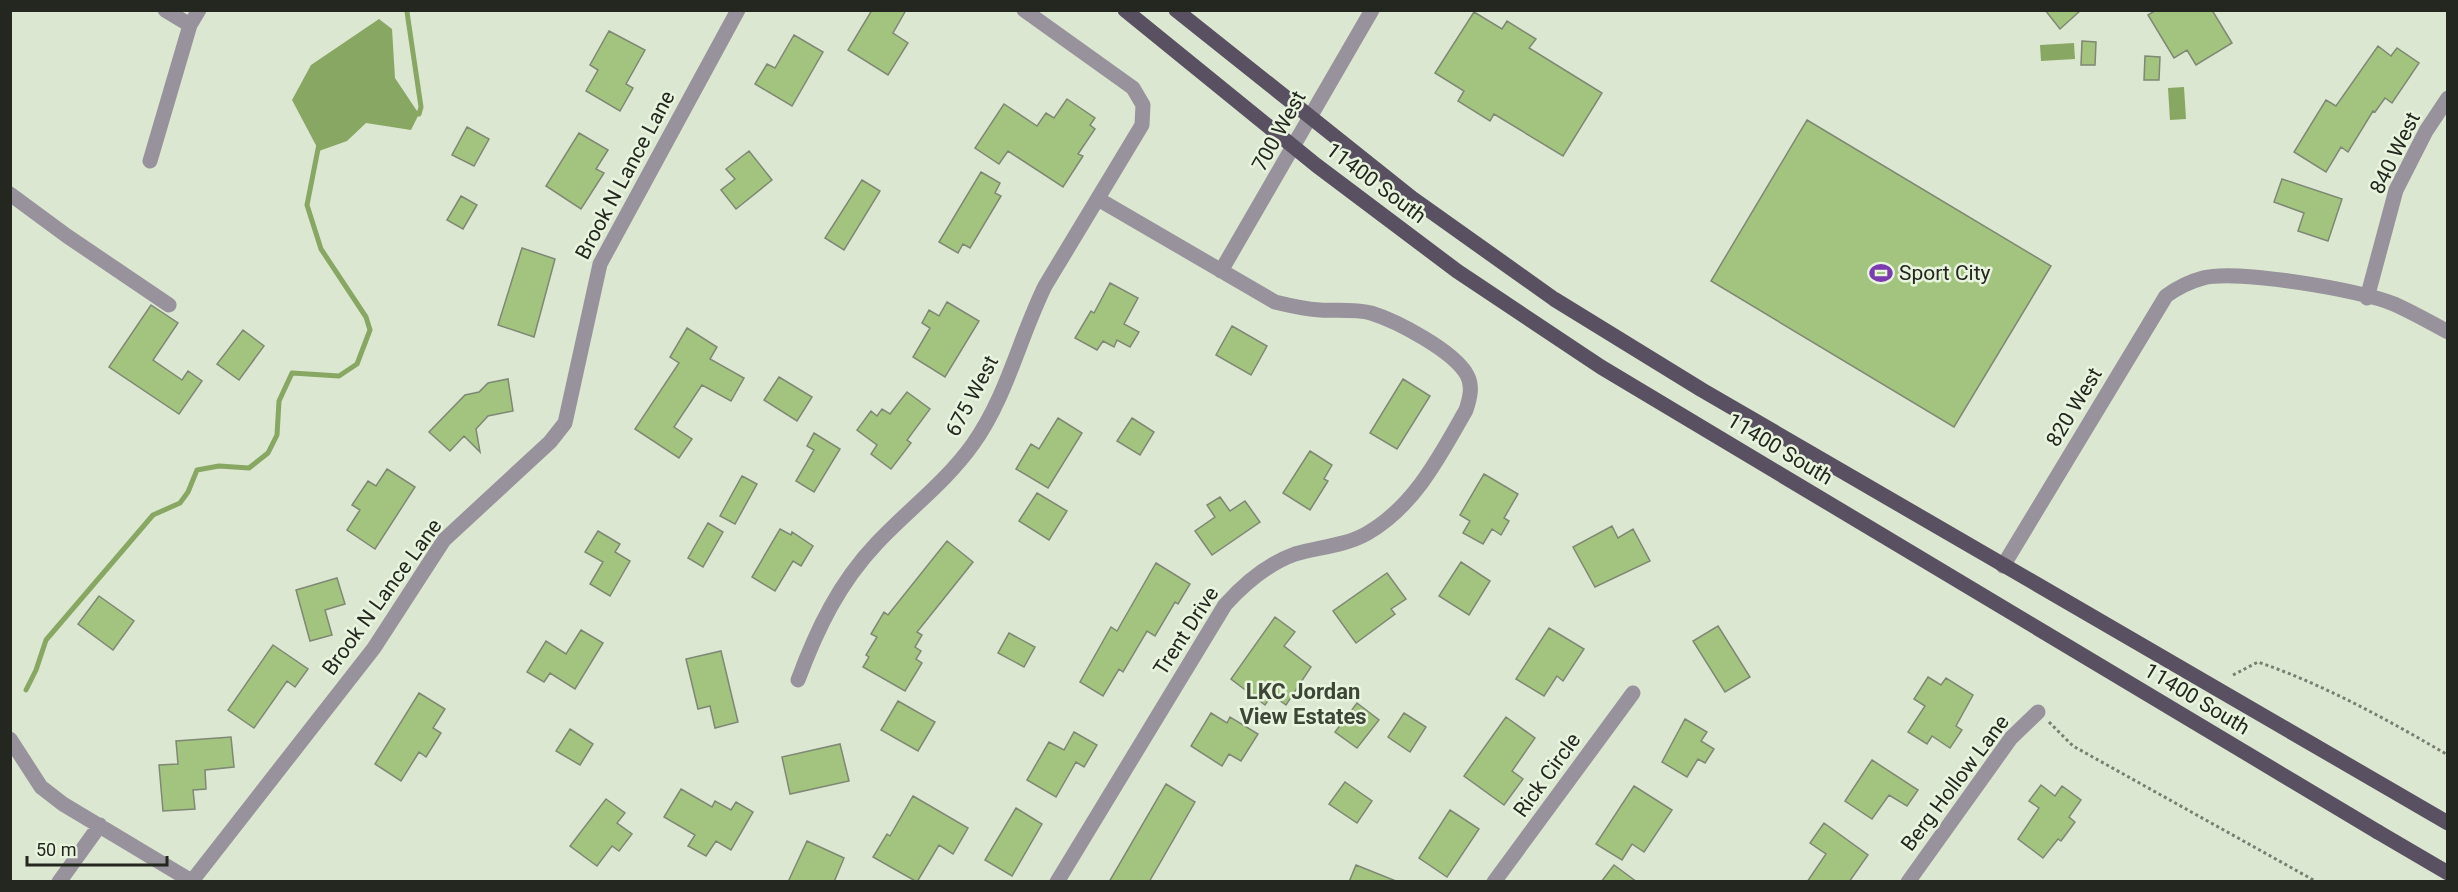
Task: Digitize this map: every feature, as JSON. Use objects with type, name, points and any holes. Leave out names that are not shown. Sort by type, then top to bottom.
[{"type":"main road","name":"11400 South","points":[[1125,10],[1293,147],[1457,271],[1601,367],[2448,873]]},
{"type":"main road","name":"11400 South","points":[[1176,10],[1412,198],[1554,299],[1702,390],[2448,823]]},
{"type":"street","points":[[165,10],[190,25]]},
{"type":"street","points":[[150,161],[190,25],[199,10]]},
{"type":"street","name":"Brook N Lance Lane","points":[[192,881],[374,648],[444,540],[550,442],[565,423],[600,264],[738,10]]},
{"type":"street","name":"675 West","points":[[798,680],[819,626],[854,571],[878,542],[939,485],[973,443],[1001,395],[1032,313],[1045,286],[1142,125],[1143,105],[1140,96],[1125,81],[1024,10]]},
{"type":"street","name":"700 West","points":[[1221,271],[1372,10]]},
{"type":"street","name":"840 West","points":[[2367,298],[2396,190],[2426,131],[2448,98]]},
{"type":"street","points":[[10,194],[67,236],[169,305]]},
{"type":"street","name":"Trent Drive","points":[[1057,882],[1225,605],[1239,589],[1276,562],[1295,554],[1347,542],[1387,520],[1424,481],[1466,410],[1470,399],[1467,375],[1460,364],[1404,328],[1370,313],[1299,309],[1275,302],[1098,199]]},
{"type":"street","name":"820 West","points":[[2003,566],[2166,296],[2192,282],[2204,278],[2233,275],[2267,278],[2392,303],[2448,332]]},
{"type":"street","name":"Rick Circle","points":[[1494,882],[1633,693]]},
{"type":"street","name":"Berg Hollow Lane","points":[[1908,882],[2012,738],[2038,712]]},
{"type":"street","points":[[10,739],[41,787],[63,804],[192,881]]},
{"type":"street","points":[[59,882],[99,825]]},
{"type":"path","points":[[2233,675],[2258,662],[2307,678],[2383,717],[2448,755]]},
{"type":"path","points":[[2038,712],[2073,746],[2317,882]]},
{"type":"shaded area","points":[[379,19],[392,29],[395,78],[419,114],[411,130],[366,123],[347,141],[319,151],[292,100],[311,65]]},
{"type":"shaded area","points":[[2074,43],[2075,59],[2041,61],[2040,45]]},
{"type":"shaded area","points":[[2184,87],[2186,119],[2170,120],[2168,88]]},
{"type":"building","points":[[872,10],[906,10],[893,33],[908,43],[888,75],[848,50]]},
{"type":"building","points":[[2045,10],[2081,10],[2060,29]]},
{"type":"building","points":[[2156,10],[2212,10],[2232,43],[2196,65],[2187,50],[2174,58],[2148,15]]},
{"type":"building","points":[[1474,12],[1502,29],[1507,21],[1536,39],[1529,48],[1602,93],[1563,156],[1494,114],[1490,121],[1458,101],[1464,91],[1435,73]]},
{"type":"building","points":[[609,31],[645,50],[626,84],[633,88],[620,111],[586,91],[598,70],[590,65]]},
{"type":"building","points":[[794,35],[823,52],[792,106],[755,84],[767,64],[775,68]]},
{"type":"building","points":[[2082,41],[2096,42],[2095,65],[2081,65]]},
{"type":"building","points":[[2378,46],[2391,56],[2397,48],[2419,63],[2392,103],[2385,98],[2375,112],[2373,111],[2348,152],[2341,147],[2326,172],[2294,152],[2326,100],[2336,106]]},
{"type":"building","points":[[2145,56],[2160,57],[2159,80],[2144,80]]},
{"type":"building","points":[[1067,99],[1095,118],[1090,125],[1095,129],[1078,154],[1083,156],[1063,187],[1008,151],[999,164],[975,148],[1004,104],[1037,126],[1046,113],[1054,118]]},
{"type":"building","name":"Sport City","points":[[1807,120],[2051,266],[1954,427],[1711,281]]},
{"type":"building","points":[[467,127],[489,139],[474,166],[452,155]]},
{"type":"building","points":[[579,133],[608,150],[596,169],[604,173],[581,209],[546,186]]},
{"type":"building","points":[[749,151],[772,180],[736,209],[721,190],[735,179],[726,169]]},
{"type":"building","points":[[981,172],[1000,183],[995,193],[1001,196],[970,248],[963,244],[958,253],[939,242]]},
{"type":"building","points":[[2282,179],[2342,199],[2328,241],[2298,231],[2304,213],[2274,202]]},
{"type":"building","points":[[862,180],[880,191],[844,250],[825,238]]},
{"type":"building","points":[[461,196],[477,205],[463,229],[447,220]]},
{"type":"building","points":[[522,248],[555,259],[534,337],[498,325]]},
{"type":"building","points":[[1110,283],[1138,298],[1124,324],[1139,332],[1130,347],[1117,340],[1114,347],[1103,341],[1097,350],[1075,338],[1091,311],[1094,313]]},
{"type":"building","points":[[947,302],[979,321],[945,377],[913,357],[930,328],[922,323],[929,310],[939,316]]},
{"type":"building","points":[[151,305],[178,323],[153,360],[182,380],[188,371],[202,381],[179,414],[109,367]]},
{"type":"building","points":[[1232,326],[1267,346],[1251,375],[1216,355]]},
{"type":"building","points":[[687,328],[717,347],[710,359],[744,378],[731,401],[702,385],[674,427],[692,439],[679,458],[635,429],[679,363],[670,357]]},
{"type":"building","points":[[243,330],[264,346],[239,380],[217,364]]},
{"type":"building","points":[[779,377],[812,397],[797,421],[764,400]]},
{"type":"building","points":[[508,379],[513,411],[488,416],[476,429],[480,452],[464,436],[450,451],[429,432],[465,395],[479,392],[488,383]]},
{"type":"building","points":[[1403,379],[1430,396],[1397,449],[1370,433]]},
{"type":"building","points":[[907,392],[930,409],[907,440],[911,443],[891,469],[871,454],[877,445],[857,430],[871,411],[877,416],[882,409],[890,414]]},
{"type":"building","points":[[1058,418],[1082,433],[1048,488],[1016,469],[1031,444],[1039,449]]},
{"type":"building","points":[[1132,418],[1154,432],[1140,455],[1117,441]]},
{"type":"building","points":[[814,433],[840,449],[814,492],[796,481],[814,450],[807,446]]},
{"type":"building","points":[[1310,451],[1332,465],[1324,479],[1328,481],[1310,510],[1283,493]]},
{"type":"building","points":[[387,469],[415,487],[375,549],[347,530],[360,510],[352,505],[368,481],[376,486]]},
{"type":"building","points":[[1484,474],[1518,494],[1504,518],[1509,521],[1501,535],[1492,529],[1483,544],[1463,533],[1470,521],[1460,515]]},
{"type":"building","points":[[742,476],[757,484],[735,524],[720,516]]},
{"type":"building","points":[[1037,493],[1067,511],[1049,540],[1019,521]]},
{"type":"building","points":[[1220,497],[1230,511],[1245,501],[1260,522],[1212,555],[1195,531],[1215,517],[1207,505]]},
{"type":"building","points":[[708,523],[723,532],[703,567],[688,558]]},
{"type":"building","points":[[1612,526],[1618,538],[1633,529],[1650,561],[1595,587],[1573,547]]},
{"type":"building","points":[[780,529],[791,535],[792,532],[813,546],[801,566],[793,561],[775,591],[752,577]]},
{"type":"building","points":[[598,531],[620,544],[615,552],[630,561],[610,596],[590,584],[603,562],[585,552]]},
{"type":"building","points":[[947,541],[973,562],[917,632],[922,635],[915,647],[921,651],[916,659],[922,663],[905,691],[863,667],[869,657],[866,655],[877,637],[871,634],[884,612],[888,615]]},
{"type":"building","points":[[1461,562],[1490,581],[1469,615],[1439,596]]},
{"type":"building","points":[[1156,563],[1190,584],[1178,604],[1175,602],[1155,636],[1147,631],[1123,672],[1119,669],[1103,696],[1080,682],[1111,627],[1117,631]]},
{"type":"building","points":[[1387,573],[1406,599],[1391,609],[1395,614],[1356,643],[1333,611]]},
{"type":"building","points":[[337,578],[345,604],[325,610],[332,635],[310,641],[296,590]]},
{"type":"building","points":[[99,596],[134,621],[113,650],[78,624]]},
{"type":"building","points":[[1275,617],[1295,632],[1284,646],[1311,667],[1286,705],[1272,695],[1265,705],[1231,679]]},
{"type":"building","points":[[1718,626],[1750,677],[1725,692],[1693,641]]},
{"type":"building","points":[[1549,628],[1584,649],[1563,681],[1557,676],[1544,696],[1516,679]]},
{"type":"building","points":[[581,630],[603,643],[575,689],[550,673],[544,682],[527,672],[546,641],[566,654]]},
{"type":"building","points":[[1009,633],[1035,647],[1024,667],[998,653]]},
{"type":"building","points":[[273,645],[308,669],[295,687],[287,681],[254,728],[228,710]]},
{"type":"building","points":[[721,651],[738,722],[715,728],[710,706],[698,709],[686,659]]},
{"type":"building","points":[[1928,677],[1941,685],[1946,678],[1973,695],[1956,726],[1962,730],[1950,748],[1932,736],[1927,744],[1908,732],[1925,706],[1914,699]]},
{"type":"building","points":[[419,693],[445,709],[433,728],[441,733],[426,757],[419,752],[401,781],[375,764]]},
{"type":"building","points":[[898,701],[935,722],[918,751],[881,730]]},
{"type":"building","points":[[1357,703],[1379,720],[1357,748],[1335,732]]},
{"type":"building","points":[[1211,713],[1227,723],[1230,717],[1258,734],[1241,761],[1229,754],[1222,766],[1191,746]]},
{"type":"building","points":[[1404,713],[1426,727],[1410,752],[1388,737]]},
{"type":"building","points":[[1506,717],[1535,738],[1512,771],[1523,779],[1504,805],[1464,776]]},
{"type":"building","points":[[1685,719],[1707,732],[1701,741],[1714,749],[1705,763],[1698,759],[1687,777],[1662,762]]},
{"type":"building","points":[[570,729],[593,744],[580,765],[556,751]]},
{"type":"building","points":[[1074,732],[1097,745],[1084,767],[1076,762],[1056,797],[1027,780],[1049,742],[1064,750]]},
{"type":"building","points":[[231,737],[234,767],[205,770],[206,789],[193,790],[195,809],[163,811],[159,765],[178,764],[176,741]]},
{"type":"building","points":[[840,744],[849,781],[790,794],[782,757]]},
{"type":"building","points":[[1872,760],[1918,790],[1907,806],[1889,795],[1872,819],[1845,801]]},
{"type":"building","points":[[1345,782],[1372,801],[1357,823],[1329,804]]},
{"type":"building","points":[[1166,784],[1195,802],[1149,882],[1109,882]]},
{"type":"building","points":[[2041,785],[2055,796],[2062,786],[2081,800],[2069,817],[2075,822],[2061,841],[2058,839],[2043,858],[2018,839],[2039,808],[2029,801]]},
{"type":"building","points":[[1634,786],[1672,810],[1644,852],[1632,844],[1622,860],[1596,844]]},
{"type":"building","points":[[681,789],[712,807],[715,801],[731,810],[736,802],[753,812],[731,850],[716,841],[706,856],[688,846],[695,835],[664,817]]},
{"type":"building","points":[[913,796],[968,828],[953,854],[939,845],[917,882],[873,857],[887,834],[890,836]]},
{"type":"building","points":[[606,799],[625,813],[617,823],[632,834],[619,851],[612,846],[597,866],[570,846]]},
{"type":"building","points":[[1016,808],[1042,824],[1012,876],[985,860]]},
{"type":"building","points":[[1450,810],[1479,829],[1447,877],[1419,858]]},
{"type":"building","points":[[1824,823],[1868,855],[1849,882],[1807,882],[1826,854],[1810,843]]},
{"type":"building","points":[[807,841],[844,858],[834,882],[788,882]]},
{"type":"building","points":[[1356,865],[1396,881],[1396,882],[1349,882]]},
{"type":"building","points":[[1614,865],[1637,882],[1601,882]]},
{"type":"waterway","points":[[407,12],[421,107],[419,114],[414,113]]},
{"type":"waterway","points":[[26,690],[36,670],[46,640],[153,515],[180,503],[188,492],[197,470],[219,466],[249,468],[268,453],[277,435],[279,401],[292,373],[339,376],[357,364],[370,330],[366,317],[321,249],[307,205],[319,144]]},
{"type":"place","name":"Sport City","points":[[1881,273]]},
{"type":"district","name":"LKC Jordan View Estates","points":[[1303,704]]}]
